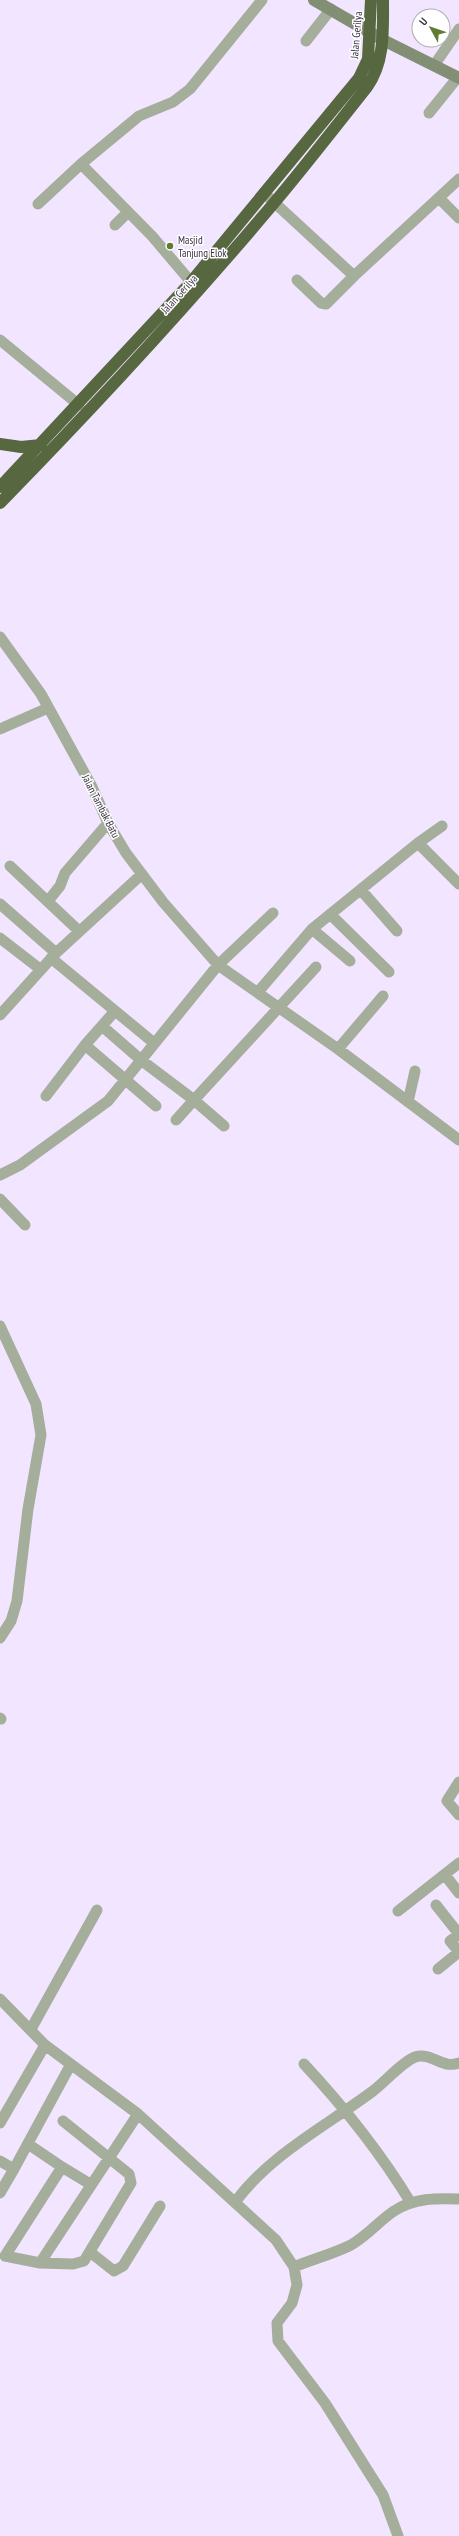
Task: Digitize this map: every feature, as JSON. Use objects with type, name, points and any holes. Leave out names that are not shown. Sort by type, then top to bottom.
[{"type":"highway","name":"Jalan Gerilya","points":[[0,502],[33,461],[41,445],[191,282],[359,78],[368,59],[372,0]]},
{"type":"highway","name":"Jalan Gerilya","points":[[0,487],[33,461],[133,365],[276,202],[372,81],[383,40],[383,0]]},
{"type":"highway","points":[[0,444],[21,447],[41,445]]},
{"type":"main road","points":[[314,0],[371,31],[383,40],[459,77]]},
{"type":"street","points":[[38,204],[81,164],[139,116],[173,102],[190,89],[262,0]]},
{"type":"street","points":[[306,41],[331,9]]},
{"type":"street","points":[[435,64],[459,28]]},
{"type":"street","points":[[429,113],[459,77]]},
{"type":"street","points":[[81,164],[128,212],[191,282]]},
{"type":"street","points":[[297,280],[321,303],[326,304],[354,276],[459,179]]},
{"type":"street","points":[[264,193],[276,202],[354,276]]},
{"type":"street","points":[[439,198],[459,218]]},
{"type":"street","points":[[115,225],[128,212]]},
{"type":"street","points":[[0,340],[79,404]]},
{"type":"street","name":"Jalan Tambak Batu","points":[[0,637],[23,668],[48,708],[92,787],[108,823],[142,874],[163,902],[218,965],[338,1049],[459,1140]]},
{"type":"street","points":[[0,729],[48,708]]},
{"type":"street","points":[[48,901],[67,870],[108,823]]},
{"type":"street","points":[[258,992],[312,929],[418,843],[442,826]]},
{"type":"street","points":[[418,843],[459,884]]},
{"type":"street","points":[[10,866],[79,931]]},
{"type":"street","points":[[0,1014],[54,955],[142,874]]},
{"type":"street","points":[[361,890],[398,932]]},
{"type":"street","points":[[0,904],[115,1011],[154,1043]]},
{"type":"street","points":[[0,1175],[20,1165],[103,1105],[218,965],[273,913]]},
{"type":"street","points":[[330,914],[389,972]]},
{"type":"street","points":[[312,929],[350,961]]},
{"type":"street","points":[[0,938],[40,969]]},
{"type":"street","points":[[176,1120],[316,968]]},
{"type":"street","points":[[338,1049],[383,996]]},
{"type":"street","points":[[46,1096],[85,1045],[115,1011]]},
{"type":"street","points":[[102,1026],[141,1060],[194,1100],[224,1126]]},
{"type":"street","points":[[85,1045],[156,1106]]},
{"type":"street","points":[[408,1102],[415,1071]]},
{"type":"street","points":[[0,1199],[25,1225]]},
{"type":"street","points":[[0,1326],[36,1404],[41,1435],[28,1509],[16,1601],[11,1620],[0,1638]]},
{"type":"street","points":[[459,1782],[447,1801],[459,1815]]},
{"type":"street","points":[[398,1911],[459,1864]]},
{"type":"street","points":[[445,1875],[459,1893]]},
{"type":"street","points":[[436,1905],[459,1934],[450,1941],[459,1952],[438,1968]]},
{"type":"street","points":[[31,2029],[97,1910]]},
{"type":"street","points":[[0,1998],[45,2045],[138,2114],[236,2201],[276,2240],[294,2267],[297,2285],[292,2303],[277,2323],[278,2341],[325,2403],[383,2495],[398,2536]]},
{"type":"street","points":[[0,2123],[45,2045]]},
{"type":"street","points":[[236,2201],[266,2167],[347,2110],[416,2057],[438,2059],[448,2065],[459,2063]]},
{"type":"street","points":[[0,2193],[71,2064]]},
{"type":"street","points":[[304,2064],[347,2110],[394,2174],[411,2202]]},
{"type":"street","points":[[40,2263],[85,2196],[90,2184],[110,2158],[138,2114]]},
{"type":"street","points":[[62,2167],[2,2255],[40,2263],[79,2264],[90,2252],[131,2183],[129,2174],[63,2121]]},
{"type":"street","points":[[28,2144],[90,2184]]},
{"type":"street","points":[[0,2161],[14,2169]]},
{"type":"street","points":[[294,2267],[351,2245],[372,2232],[394,2211],[411,2202],[424,2199],[459,2199]]},
{"type":"street","points":[[90,2252],[109,2269],[114,2272],[118,2270],[123,2266],[160,2206]]},
{"type":"place","name":"Masjid Tanjung Elok","points":[[170,246]]}]
